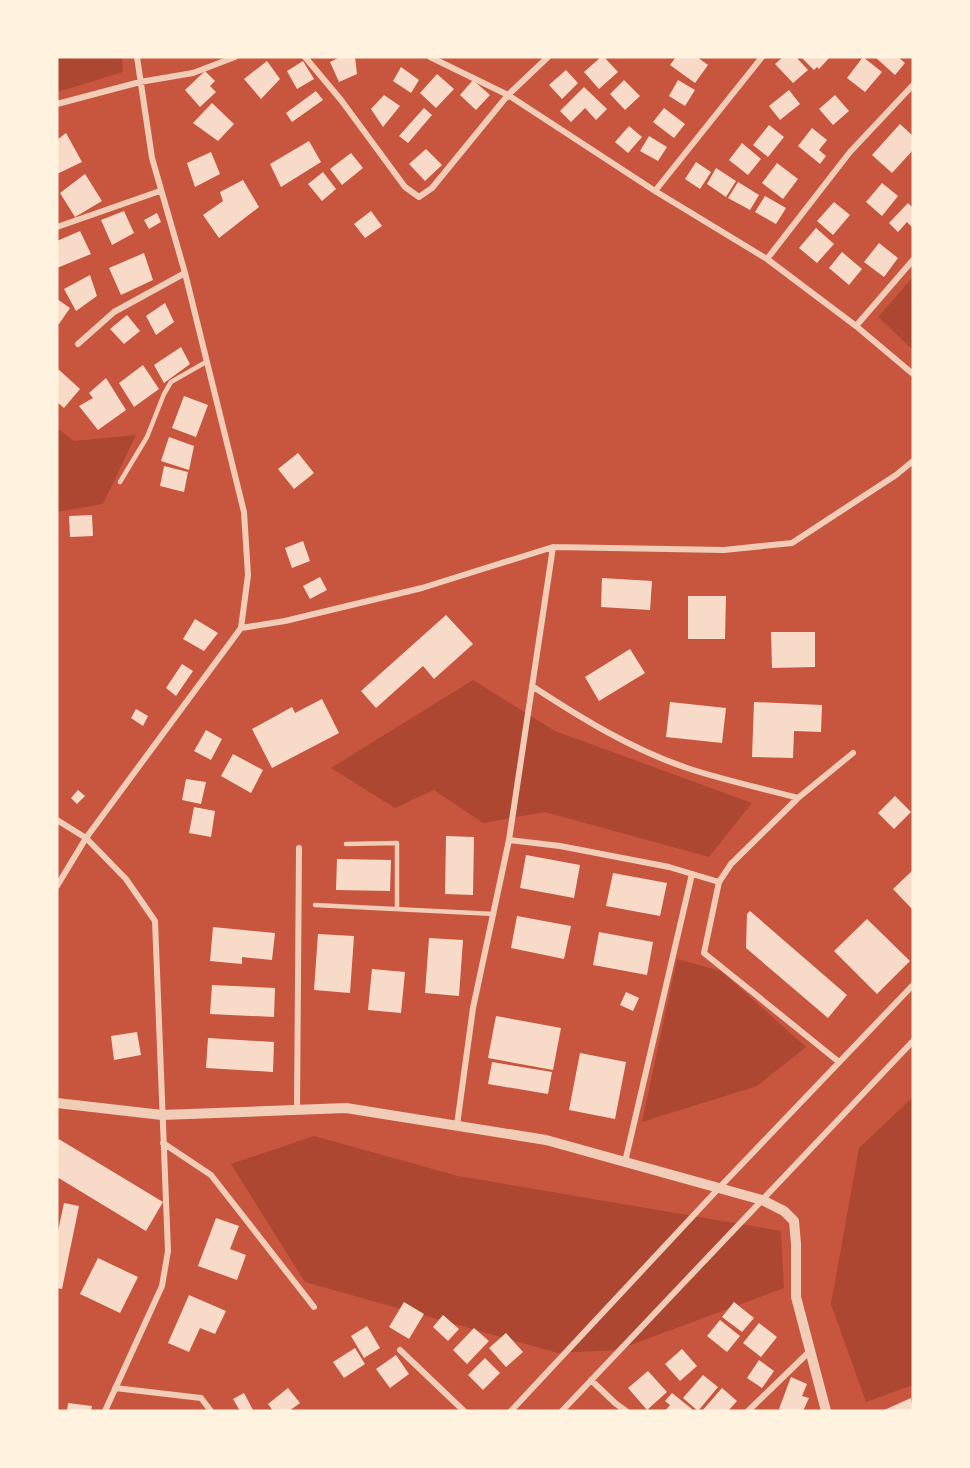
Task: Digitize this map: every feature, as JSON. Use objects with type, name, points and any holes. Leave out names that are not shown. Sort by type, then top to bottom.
[{"type":"street","points":[[57,886],[86,838],[241,628],[248,575],[244,512],[185,273],[152,158],[137,57]]},
{"type":"street","points":[[57,104],[140,82],[193,73],[235,57]]},
{"type":"street","points":[[305,57],[341,100],[405,187],[419,197],[432,188],[508,95],[548,57]]},
{"type":"street","points":[[430,57],[508,95],[655,191],[767,259],[856,326],[913,374]]},
{"type":"street","points":[[655,191],[762,57]]},
{"type":"street","points":[[767,259],[850,152],[913,85]]},
{"type":"street","points":[[57,227],[160,191]]},
{"type":"street","points":[[856,326],[913,260]]},
{"type":"street","points":[[78,344],[114,312],[185,273]]},
{"type":"street","points":[[241,628],[285,621],[422,588],[553,547],[724,550],[792,543],[913,461]]},
{"type":"street","points":[[457,1125],[474,1008],[509,840],[553,547]]},
{"type":"street","points":[[532,686],[595,726],[657,756],[688,768],[798,798]]},
{"type":"street","points":[[839,1062],[704,953],[719,882],[730,864],[798,798],[853,753]]},
{"type":"street","points":[[57,820],[86,838],[126,879],[155,921],[168,1251],[162,1286],[105,1411]]},
{"type":"street","points":[[509,840],[560,846],[669,867],[719,882]]},
{"type":"street","points":[[297,1110],[299,848]]},
{"type":"street","points":[[625,1162],[693,874]]},
{"type":"street","points":[[511,1411],[913,985]]},
{"type":"street","points":[[562,1411],[913,1041]]},
{"type":"street","points":[[57,1103],[162,1115],[346,1108],[546,1140],[762,1200],[784,1211],[794,1221],[796,1298],[825,1411]]},
{"type":"street","points":[[163,1143],[212,1175],[314,1307]]},
{"type":"street","points":[[400,1350],[464,1411]]},
{"type":"street","points":[[748,1411],[810,1351]]},
{"type":"street","points":[[591,1380],[626,1411]]},
{"type":"street","points":[[115,1388],[201,1398],[211,1411]]},
{"type":"lane","points":[[120,482],[147,437],[171,382],[206,362]]},
{"type":"lane","points":[[346,844],[396,843],[397,909]]},
{"type":"lane","points":[[315,905],[494,914]]},
{"type":"shaded area","points":[[57,57],[122,57],[123,72],[57,92]]},
{"type":"shaded area","points":[[913,277],[913,350],[878,317]]},
{"type":"shaded area","points":[[57,428],[74,441],[136,435],[103,504],[57,512]]},
{"type":"shaded area","points":[[473,680],[555,731],[752,803],[709,857],[545,812],[483,823],[434,790],[395,808],[331,768]]},
{"type":"shaded area","points":[[677,959],[721,971],[806,1047],[757,1086],[642,1122]]},
{"type":"shaded area","points":[[913,1097],[913,1385],[866,1402],[831,1304],[859,1148]]},
{"type":"shaded area","points":[[314,1136],[458,1176],[781,1231],[784,1288],[617,1350],[558,1353],[305,1282],[231,1164]]},
{"type":"building","points":[[340,57],[355,57],[357,74],[339,82],[330,62]]},
{"type":"building","points":[[604,57],[618,72],[599,89],[584,72]]},
{"type":"building","points":[[676,57],[697,57],[708,65],[695,83],[670,65]]},
{"type":"building","points":[[783,57],[796,57],[808,70],[793,83],[775,64]]},
{"type":"building","points":[[801,57],[830,57],[819,69],[817,67],[814,70]]},
{"type":"building","points":[[863,57],[882,72],[865,92],[847,78]]},
{"type":"building","points":[[875,57],[898,57],[905,63],[895,75]]},
{"type":"building","points":[[267,61],[280,79],[261,99],[244,79]]},
{"type":"building","points":[[303,61],[314,79],[297,89],[287,71]]},
{"type":"building","points":[[401,67],[419,80],[411,93],[393,81]]},
{"type":"building","points":[[566,70],[578,83],[562,99],[549,85]]},
{"type":"building","points":[[205,71],[215,81],[210,86],[216,92],[200,107],[185,90]]},
{"type":"building","points":[[437,74],[454,89],[436,108],[420,93]]},
{"type":"building","points":[[473,80],[490,95],[476,110],[460,95]]},
{"type":"building","points":[[624,80],[640,96],[625,110],[610,94]]},
{"type":"building","points":[[678,80],[695,90],[685,106],[669,96]]},
{"type":"building","points":[[584,87],[607,109],[596,120],[585,108],[571,122],[560,111]]},
{"type":"building","points":[[789,90],[800,104],[780,120],[769,106]]},
{"type":"building","points":[[316,91],[323,100],[292,122],[286,113]]},
{"type":"building","points":[[384,95],[400,106],[383,127],[371,109]]},
{"type":"building","points":[[835,95],[849,111],[833,125],[819,109]]},
{"type":"building","points":[[212,103],[234,124],[218,141],[193,123]]},
{"type":"building","points":[[424,108],[432,115],[408,143],[399,136]]},
{"type":"building","points":[[664,108],[685,124],[674,138],[653,122]]},
{"type":"building","points":[[900,124],[913,136],[913,150],[892,173],[872,155]]},
{"type":"building","points":[[769,125],[784,137],[768,157],[753,145]]},
{"type":"building","points":[[629,126],[642,137],[628,153],[615,142]]},
{"type":"building","points":[[812,128],[827,140],[819,150],[826,156],[820,164],[798,146]]},
{"type":"building","points":[[66,133],[82,162],[57,174],[57,140]]},
{"type":"building","points":[[649,136],[667,147],[658,161],[640,151]]},
{"type":"building","points":[[309,141],[321,162],[281,187],[270,164]]},
{"type":"building","points":[[742,143],[761,159],[748,175],[729,160]]},
{"type":"building","points":[[426,149],[442,165],[425,181],[409,164]]},
{"type":"building","points":[[211,152],[220,174],[195,187],[187,163]]},
{"type":"building","points":[[351,153],[363,168],[342,185],[330,169]]},
{"type":"building","points":[[696,162],[711,172],[700,189],[685,179]]},
{"type":"building","points":[[777,163],[798,179],[783,199],[762,183]]},
{"type":"building","points":[[716,168],[736,181],[726,197],[707,184]]},
{"type":"building","points":[[323,172],[336,189],[322,201],[308,184]]},
{"type":"building","points":[[85,174],[102,201],[75,217],[60,193]]},
{"type":"building","points":[[243,180],[259,207],[219,238],[203,215],[223,201],[220,192]]},
{"type":"building","points":[[738,182],[759,195],[750,210],[728,198]]},
{"type":"building","points":[[882,183],[898,196],[882,216],[866,202]]},
{"type":"building","points":[[765,196],[786,208],[776,224],[755,212]]},
{"type":"building","points":[[834,202],[850,215],[833,235],[817,221]]},
{"type":"building","points":[[908,203],[913,208],[913,228],[907,222],[898,232],[889,223]]},
{"type":"building","points":[[124,211],[134,233],[112,245],[101,220]]},
{"type":"building","points":[[371,211],[382,226],[365,238],[354,224]]},
{"type":"building","points":[[157,213],[161,222],[149,229],[144,220]]},
{"type":"building","points":[[816,228],[834,244],[817,263],[799,248]]},
{"type":"building","points":[[80,231],[91,254],[57,268],[57,241]]},
{"type":"building","points":[[879,243],[898,258],[884,277],[864,262]]},
{"type":"building","points":[[842,252],[862,269],[849,285],[829,268]]},
{"type":"building","points":[[144,253],[153,280],[121,295],[109,268]]},
{"type":"building","points":[[90,275],[97,296],[76,311],[64,289]]},
{"type":"building","points":[[57,299],[70,308],[59,324],[57,323]]},
{"type":"building","points":[[165,303],[174,322],[156,335],[146,316]]},
{"type":"building","points":[[127,315],[140,331],[124,344],[110,329]]},
{"type":"building","points":[[181,347],[190,364],[164,383],[154,365]]},
{"type":"building","points":[[143,365],[159,389],[134,407],[119,383]]},
{"type":"building","points":[[57,368],[80,389],[64,408],[57,402]]},
{"type":"building","points":[[106,378],[126,410],[98,430],[79,406],[93,398],[89,393]]},
{"type":"building","points":[[184,396],[208,405],[196,437],[172,428]]},
{"type":"building","points":[[169,437],[194,446],[189,470],[161,461]]},
{"type":"building","points":[[298,453],[314,473],[294,489],[278,469]]},
{"type":"building","points":[[164,466],[188,472],[184,492],[160,486]]},
{"type":"building","points":[[92,515],[93,536],[70,537],[69,516]]},
{"type":"building","points":[[303,541],[310,561],[292,568],[285,548]]},
{"type":"building","points":[[320,577],[327,590],[310,599],[303,586]]},
{"type":"building","points":[[602,578],[652,581],[650,610],[601,607]]},
{"type":"building","points":[[688,596],[726,596],[725,639],[688,639]]},
{"type":"building","points":[[446,615],[473,644],[434,679],[423,666],[376,708],[361,691]]},
{"type":"building","points":[[195,619],[218,633],[204,651],[183,639]]},
{"type":"building","points":[[771,632],[815,632],[815,667],[772,668]]},
{"type":"building","points":[[630,649],[645,673],[599,701],[585,677]]},
{"type":"building","points":[[182,664],[193,671],[176,696],[166,688]]},
{"type":"building","points":[[322,699],[339,733],[272,768],[252,729],[292,707],[295,713]]},
{"type":"building","points":[[670,702],[726,708],[722,743],[666,737]]},
{"type":"building","points":[[754,702],[822,705],[821,732],[794,731],[793,758],[752,757]]},
{"type":"building","points":[[136,709],[148,716],[143,726],[131,718]]},
{"type":"building","points":[[206,730],[222,739],[211,760],[194,751]]},
{"type":"building","points":[[233,754],[263,770],[251,793],[221,776]]},
{"type":"building","points":[[186,779],[206,782],[201,804],[182,800]]},
{"type":"building","points":[[78,790],[85,796],[77,804],[71,798]]},
{"type":"building","points":[[895,796],[911,812],[894,829],[878,813]]},
{"type":"building","points":[[194,807],[215,811],[211,837],[189,833]]},
{"type":"building","points":[[446,836],[474,837],[473,895],[445,894]]},
{"type":"building","points":[[526,855],[580,865],[574,898],[520,888]]},
{"type":"building","points":[[337,859],[391,860],[390,891],[336,890]]},
{"type":"building","points":[[913,870],[913,910],[893,889]]},
{"type":"building","points":[[613,873],[667,883],[660,916],[606,906]]},
{"type":"building","points":[[750,911],[847,995],[828,1018],[746,948],[747,914]]},
{"type":"building","points":[[517,916],[571,926],[564,959],[511,948]]},
{"type":"building","points":[[867,919],[910,961],[877,994],[834,951]]},
{"type":"building","points":[[213,927],[275,933],[272,960],[242,957],[242,964],[210,961]]},
{"type":"building","points":[[599,932],[653,942],[647,975],[593,965]]},
{"type":"building","points":[[318,934],[354,936],[350,993],[314,990]]},
{"type":"building","points":[[429,938],[463,940],[459,996],[425,993]]},
{"type":"building","points":[[372,969],[405,972],[401,1013],[368,1010]]},
{"type":"building","points":[[212,985],[275,988],[274,1017],[210,1014]]},
{"type":"building","points":[[626,992],[639,998],[633,1011],[620,1005]]},
{"type":"building","points":[[496,1016],[561,1028],[553,1070],[488,1058]]},
{"type":"building","points":[[137,1032],[141,1055],[114,1060],[111,1036]]},
{"type":"building","points":[[208,1038],[274,1042],[273,1072],[206,1068]]},
{"type":"building","points":[[580,1053],[626,1062],[615,1119],[569,1110]]},
{"type":"building","points":[[492,1062],[552,1072],[548,1094],[488,1084]]},
{"type":"building","points":[[57,1138],[163,1202],[146,1231],[57,1177]]},
{"type":"building","points":[[64,1203],[79,1206],[62,1289],[57,1288],[57,1236]]},
{"type":"building","points":[[216,1218],[239,1226],[230,1249],[246,1255],[237,1280],[198,1266]]},
{"type":"building","points":[[98,1258],[138,1277],[120,1313],[80,1294]]},
{"type":"building","points":[[189,1295],[226,1311],[215,1334],[200,1328],[189,1352],[168,1343]]},
{"type":"building","points":[[404,1302],[424,1314],[409,1339],[389,1327]]},
{"type":"building","points":[[734,1302],[754,1318],[742,1332],[722,1317]]},
{"type":"building","points":[[443,1315],[459,1329],[448,1341],[433,1327]]},
{"type":"building","points":[[720,1320],[740,1336],[727,1352],[707,1336]]},
{"type":"building","points":[[759,1323],[777,1337],[761,1357],[743,1343]]},
{"type":"building","points":[[367,1326],[380,1348],[364,1358],[351,1336]]},
{"type":"building","points":[[474,1328],[489,1341],[467,1364],[453,1350]]},
{"type":"building","points":[[506,1333],[523,1352],[506,1367],[489,1348]]},
{"type":"building","points":[[355,1348],[365,1364],[344,1378],[333,1362]]},
{"type":"building","points":[[682,1349],[697,1366],[680,1381],[665,1364]]},
{"type":"building","points":[[396,1355],[409,1374],[390,1388],[376,1369]]},
{"type":"building","points":[[485,1358],[500,1373],[483,1390],[468,1375]]},
{"type":"building","points":[[759,1360],[774,1371],[762,1388],[747,1378]]},
{"type":"building","points":[[648,1371],[667,1392],[647,1410],[628,1388]]},
{"type":"building","points":[[703,1375],[718,1387],[698,1411],[683,1398]]},
{"type":"building","points":[[791,1377],[807,1384],[802,1396],[809,1398],[803,1411],[779,1409]]},
{"type":"building","points":[[288,1388],[300,1403],[289,1411],[273,1411],[268,1404]]},
{"type":"building","points":[[722,1388],[737,1401],[728,1411],[702,1411]]},
{"type":"building","points":[[244,1393],[253,1410],[251,1411],[240,1411],[233,1399]]},
{"type":"building","points":[[672,1393],[692,1409],[690,1411],[665,1411],[670,1405],[665,1401]]},
{"type":"building","points":[[911,1398],[913,1411],[882,1411]]},
{"type":"building","points":[[68,1403],[92,1406],[91,1411],[67,1411]]}]
